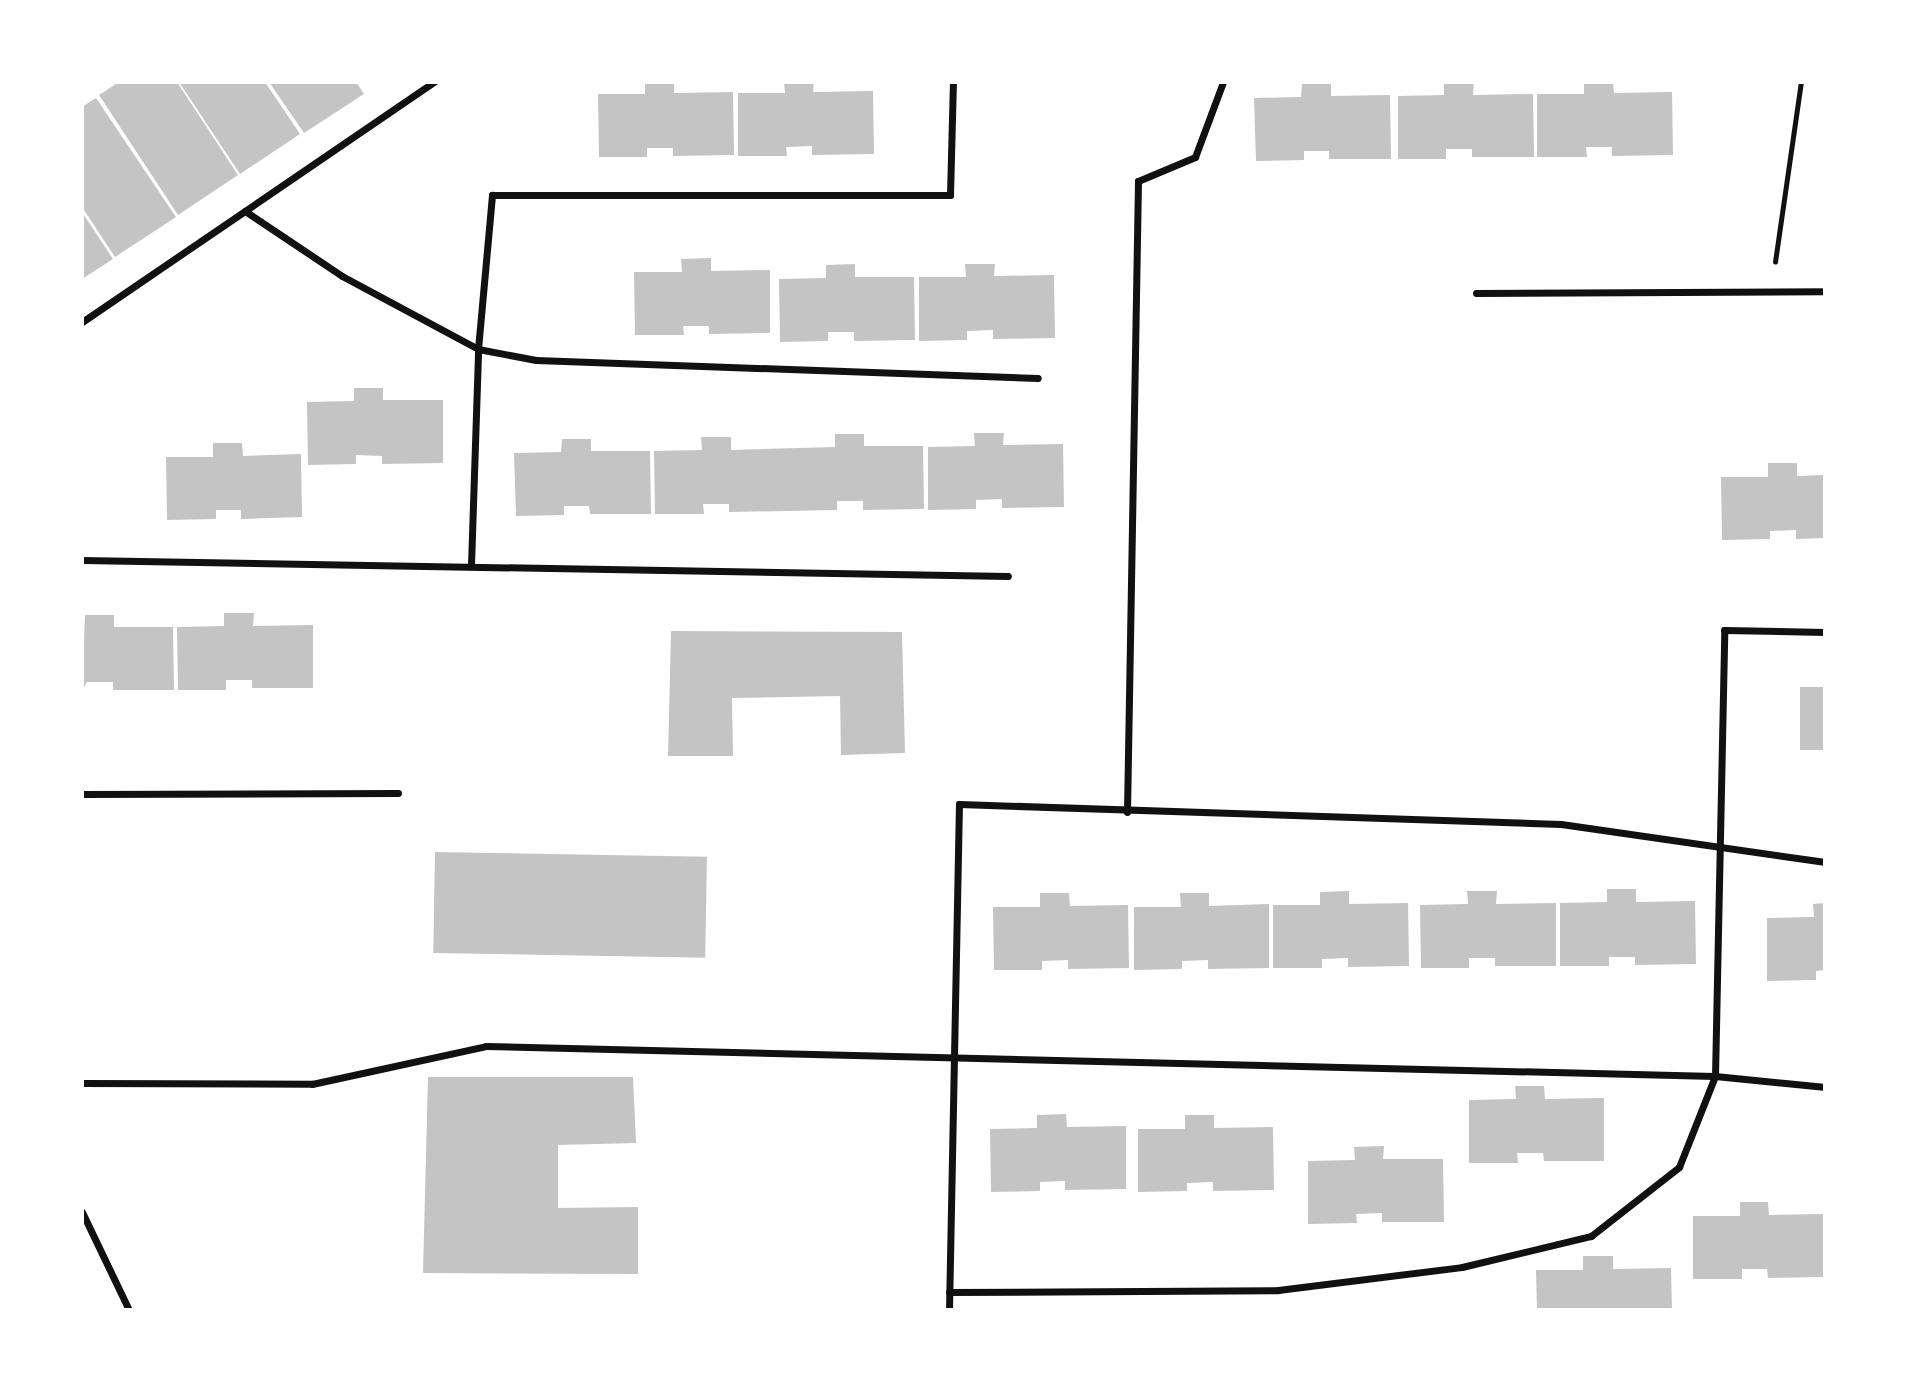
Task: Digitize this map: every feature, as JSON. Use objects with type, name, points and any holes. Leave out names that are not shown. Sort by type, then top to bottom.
[{"type":"street","points":[[82,322],[434,82]]},
{"type":"street","points":[[471,565],[478,349],[492,195],[950,195],[953,82]]},
{"type":"street","points":[[1127,812],[1138,181],[1195,157],[1223,82]]},
{"type":"street","points":[[245,211],[342,276],[478,349],[536,359],[1038,378]]},
{"type":"street","points":[[1476,293],[1825,291]]},
{"type":"street","points":[[82,560],[1009,576]]},
{"type":"street","points":[[949,1292],[1278,1290],[1462,1267],[1591,1236],[1679,1167],[1715,1076],[1725,844],[1724,630],[1825,632]]},
{"type":"street","points":[[82,794],[398,793]]},
{"type":"street","points":[[949,1310],[950,1054],[959,804],[1127,812],[1561,824],[1725,844],[1825,862]]},
{"type":"street","points":[[82,1083],[312,1084],[486,1046],[950,1054],[1715,1076],[1825,1087]]},
{"type":"street","points":[[82,1212],[129,1310]]},
{"type":"path","points":[[1771,290],[1801,82]]},
{"type":"building","points":[[119,82],[177,82],[238,175],[178,215],[99,95]]},
{"type":"building","points":[[179,82],[265,82],[300,134],[240,174]]},
{"type":"building","points":[[269,82],[356,82],[364,94],[304,133]]},
{"type":"building","points":[[645,82],[674,82],[674,93],[733,92],[734,155],[673,156],[673,148],[647,148],[647,157],[599,157],[598,94],[645,94]]},
{"type":"building","points":[[784,82],[814,82],[813,92],[873,91],[874,154],[812,155],[812,146],[786,147],[787,156],[738,156],[738,93],[785,93]]},
{"type":"building","points":[[1444,82],[1474,82],[1473,95],[1533,94],[1534,157],[1472,157],[1472,149],[1446,149],[1446,159],[1398,159],[1398,96],[1444,95]]},
{"type":"building","points":[[1584,82],[1613,82],[1614,93],[1672,92],[1673,155],[1612,156],[1612,147],[1586,147],[1587,157],[1537,157],[1537,94],[1584,94]]},
{"type":"building","points":[[1302,84],[1331,84],[1331,96],[1390,95],[1391,159],[1329,159],[1329,151],[1304,151],[1304,160],[1256,161],[1254,98],[1301,97]]},
{"type":"building","points":[[96,98],[176,217],[115,257],[82,207],[82,107]]},
{"type":"building","points":[[82,212],[113,259],[82,279]]},
{"type":"building","points":[[711,258],[711,271],[770,270],[770,333],[709,334],[709,326],[683,326],[684,335],[635,335],[634,272],[682,272],[681,259]]},
{"type":"building","points":[[855,264],[855,277],[914,277],[915,340],[854,341],[854,332],[828,332],[828,341],[780,342],[779,279],[826,278],[826,265]]},
{"type":"building","points":[[965,264],[995,264],[994,276],[1054,275],[1055,338],[993,339],[993,330],[967,331],[967,340],[919,341],[919,277],[966,277]]},
{"type":"building","points":[[354,388],[383,388],[383,400],[443,400],[443,463],[382,464],[382,456],[356,455],[356,464],[308,465],[307,402],[354,401]]},
{"type":"building","points":[[974,433],[1004,433],[1003,445],[1063,444],[1064,507],[1002,508],[1002,499],[976,500],[976,509],[928,510],[928,447],[975,446]]},
{"type":"building","points":[[835,434],[864,434],[864,446],[923,446],[924,509],[863,510],[863,501],[837,501],[837,510],[729,512],[729,504],[703,504],[704,514],[655,514],[654,451],[702,450],[701,437],[731,437],[731,450],[835,447]]},
{"type":"building","points":[[562,439],[591,439],[591,451],[650,451],[651,514],[590,514],[589,506],[564,506],[564,515],[516,516],[514,453],[561,452]]},
{"type":"building","points":[[213,443],[242,443],[243,456],[301,454],[302,517],[241,519],[241,510],[216,510],[216,519],[167,520],[166,457],[213,457]]},
{"type":"building","points":[[1768,463],[1797,463],[1797,476],[1825,475],[1825,538],[1796,539],[1796,530],[1770,531],[1770,539],[1722,540],[1721,477],[1768,477]]},
{"type":"building","points":[[224,613],[254,613],[253,626],[313,625],[313,688],[252,688],[252,680],[226,680],[226,690],[178,690],[177,627],[224,626]]},
{"type":"building","points":[[85,615],[114,615],[114,627],[173,627],[174,690],[113,690],[113,682],[87,682],[82,691]]},
{"type":"building","points":[[671,631],[902,632],[905,753],[841,755],[840,696],[732,698],[733,756],[668,756]]},
{"type":"building","points":[[1800,687],[1825,687],[1825,750],[1800,750]]},
{"type":"building","points":[[435,852],[707,857],[705,958],[433,953]]},
{"type":"building","points":[[1607,889],[1636,889],[1636,902],[1695,901],[1696,964],[1635,965],[1635,957],[1609,957],[1609,966],[1560,966],[1560,903],[1607,902]]},
{"type":"building","points":[[1349,891],[1349,904],[1408,903],[1409,966],[1348,967],[1348,958],[1322,959],[1322,968],[1273,968],[1273,905],[1320,905],[1320,892]]},
{"type":"building","points":[[1467,891],[1497,891],[1496,904],[1556,903],[1556,966],[1495,966],[1495,958],[1469,958],[1469,968],[1421,968],[1420,905],[1468,904]]},
{"type":"building","points":[[1040,893],[1069,893],[1070,906],[1128,905],[1129,968],[1068,969],[1068,960],[1042,961],[1042,970],[994,970],[993,907],[1040,907]]},
{"type":"building","points":[[1180,893],[1209,893],[1209,906],[1269,904],[1269,968],[1208,969],[1208,960],[1182,961],[1182,969],[1134,970],[1134,907],[1181,907]]},
{"type":"building","points":[[1825,903],[1825,970],[1816,971],[1816,980],[1767,981],[1767,918],[1814,917],[1813,904]]},
{"type":"building","points":[[428,1077],[633,1077],[636,1143],[558,1145],[558,1208],[638,1207],[638,1274],[423,1273]]},
{"type":"building","points":[[1515,1086],[1544,1086],[1545,1099],[1604,1098],[1604,1161],[1544,1161],[1543,1153],[1517,1153],[1518,1163],[1469,1163],[1469,1100],[1516,1099]]},
{"type":"building","points":[[1066,1114],[1067,1127],[1126,1126],[1126,1189],[1065,1190],[1065,1181],[1040,1182],[1040,1191],[991,1192],[990,1129],[1037,1128],[1037,1115]]},
{"type":"building","points":[[1185,1115],[1214,1115],[1214,1128],[1273,1127],[1274,1190],[1213,1191],[1213,1182],[1187,1183],[1187,1191],[1138,1192],[1138,1129],[1185,1129]]},
{"type":"building","points":[[1384,1146],[1383,1159],[1443,1159],[1444,1222],[1382,1222],[1382,1213],[1356,1214],[1357,1223],[1308,1224],[1308,1161],[1355,1160],[1354,1147]]},
{"type":"building","points":[[1740,1202],[1768,1202],[1769,1215],[1825,1214],[1825,1277],[1768,1278],[1767,1269],[1742,1269],[1742,1279],[1693,1279],[1693,1216],[1740,1216]]},
{"type":"building","points":[[1583,1256],[1613,1256],[1613,1269],[1671,1268],[1672,1310],[1537,1310],[1536,1270],[1583,1270]]}]
